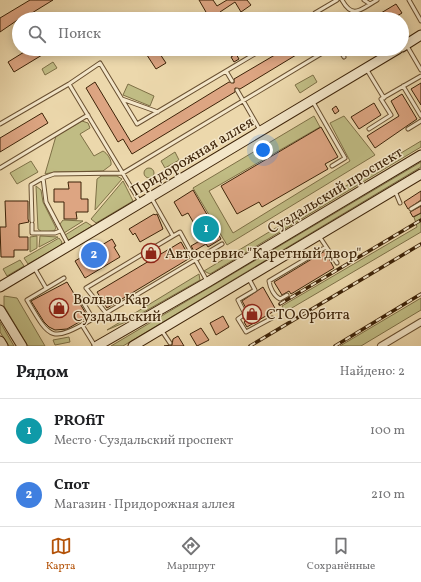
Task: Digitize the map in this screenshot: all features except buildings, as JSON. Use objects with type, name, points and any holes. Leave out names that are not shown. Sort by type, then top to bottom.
[{"type":"main road","name":"Придорожная аллея","points":[[409,43],[421,35]]},
{"type":"main road","name":"Придорожная аллея","points":[[0,287],[387,56]]},
{"type":"main road","name":"Суздальский проспект","points":[[96,346],[208,282],[421,154]]},
{"type":"main road","name":"Суздальский проспект","points":[[133,346],[421,174]]},
{"type":"main road","points":[[0,310],[22,346]]},
{"type":"main road","points":[[0,341],[3,346]]},
{"type":"street","points":[[381,346],[421,322]]},
{"type":"lane","points":[[317,12],[337,0]]},
{"type":"lane","points":[[342,0],[349,11],[353,12],[377,0]]},
{"type":"lane","points":[[364,0],[370,4]]},
{"type":"lane","points":[[408,0],[421,21]]},
{"type":"lane","points":[[409,55],[421,70]]},
{"type":"lane","points":[[0,124],[69,84],[100,63],[137,124],[251,56]]},
{"type":"lane","points":[[60,231],[55,233],[32,233],[31,185],[54,174],[122,173],[317,56]]},
{"type":"lane","points":[[366,68],[384,98]]},
{"type":"lane","points":[[226,71],[232,81]]},
{"type":"lane","points":[[369,129],[391,115],[381,99],[421,76]]},
{"type":"lane","points":[[69,84],[140,203]]},
{"type":"lane","points":[[403,86],[421,116]]},
{"type":"lane","points":[[237,90],[261,131]]},
{"type":"lane","points":[[122,99],[158,112]]},
{"type":"lane","points":[[312,101],[345,158],[332,166]]},
{"type":"lane","points":[[0,168],[88,115]]},
{"type":"lane","points":[[408,129],[421,121]]},
{"type":"lane","points":[[43,178],[46,202],[69,246]]},
{"type":"lane","points":[[394,190],[400,203]]},
{"type":"lane","points":[[151,197],[173,236]]},
{"type":"lane","points":[[411,208],[421,203]]},
{"type":"lane","points":[[208,282],[196,260],[180,232],[86,288],[106,313],[196,260],[222,244]]},
{"type":"lane","points":[[318,235],[337,263]]},
{"type":"lane","points":[[287,295],[280,299],[276,297],[269,286],[269,281],[326,247]]},
{"type":"lane","points":[[34,267],[46,288]]},
{"type":"lane","points":[[248,277],[255,290],[238,300],[246,314],[238,319],[242,326],[246,332],[272,318]]},
{"type":"lane","points":[[64,278],[27,300],[47,331],[59,334],[68,333],[93,319],[81,299]]},
{"type":"lane","points":[[82,325],[96,346]]},
{"type":"lane","points":[[161,329],[170,343]]},
{"type":"shaded area","points":[[53,62],[57,68],[45,75],[42,69]]},
{"type":"shaded area","points":[[313,75],[317,82],[300,93],[295,85]]},
{"type":"shaded area","points":[[128,84],[154,96],[150,106],[123,95]]},
{"type":"shaded area","points":[[314,116],[320,127],[209,191],[233,233],[350,161],[330,123],[344,116],[375,155],[227,245],[193,188]]},
{"type":"shaded area","points":[[82,121],[88,123],[90,128],[80,134],[94,156],[103,151],[109,157],[111,165],[103,171],[54,172],[45,174],[56,136]]},
{"type":"shaded area","points":[[421,141],[421,147],[210,274],[204,271]]},
{"type":"shaded area","points":[[175,152],[179,160],[165,168],[161,161]]},
{"type":"shaded area","points":[[31,161],[38,172],[17,184],[10,173]]},
{"type":"shaded area","points":[[421,162],[421,167],[123,346],[111,346]]},
{"type":"shaded area","points":[[147,168],[151,168],[153,169],[153,177],[147,178],[144,175],[144,171]]},
{"type":"shaded area","points":[[101,176],[117,176],[122,179],[95,210],[97,179]]},
{"type":"shaded area","points":[[123,181],[133,201],[96,223],[91,219]]},
{"type":"shaded area","points":[[36,186],[41,190],[43,202],[56,228],[54,231],[42,232],[38,229]]},
{"type":"shaded area","points":[[421,213],[421,232],[285,312],[282,306],[417,227],[414,217]]},
{"type":"shaded area","points":[[63,220],[83,221],[64,233],[60,224]]},
{"type":"shaded area","points":[[86,222],[92,226],[67,241],[65,235]]},
{"type":"shaded area","points":[[37,236],[37,248],[30,252],[30,237]]},
{"type":"shaded area","points":[[40,236],[58,237],[39,247]]},
{"type":"shaded area","points":[[59,238],[62,242],[61,245],[28,264],[24,258]]},
{"type":"shaded area","points":[[20,260],[24,266],[7,276],[3,269]]},
{"type":"shaded area","points":[[199,274],[200,280],[128,321],[107,330]]},
{"type":"shaded area","points":[[4,296],[17,298],[45,346],[28,346],[4,306]]},
{"type":"shaded area","points":[[421,298],[421,310],[361,346],[340,346]]},
{"type":"shaded area","points":[[0,322],[14,346],[9,346],[0,332]]},
{"type":"shaded area","points":[[69,337],[70,342],[55,345],[53,340]]},
{"type":"railway","points":[[280,304],[421,220]]},
{"type":"railway","points":[[250,346],[421,244]]},
{"type":"railway","points":[[335,346],[421,294]]},
{"type":"place","name":"PROfiT","points":[[206,229]]},
{"type":"place","name":"Автосервис \"Каретный двор\"","points":[[151,253]]},
{"type":"place","name":"Спот","points":[[94,255]]},
{"type":"place","name":"Вольво Кар Суздальский","points":[[59,308]]},
{"type":"place","name":"СТО Орбита","points":[[252,314]]}]
